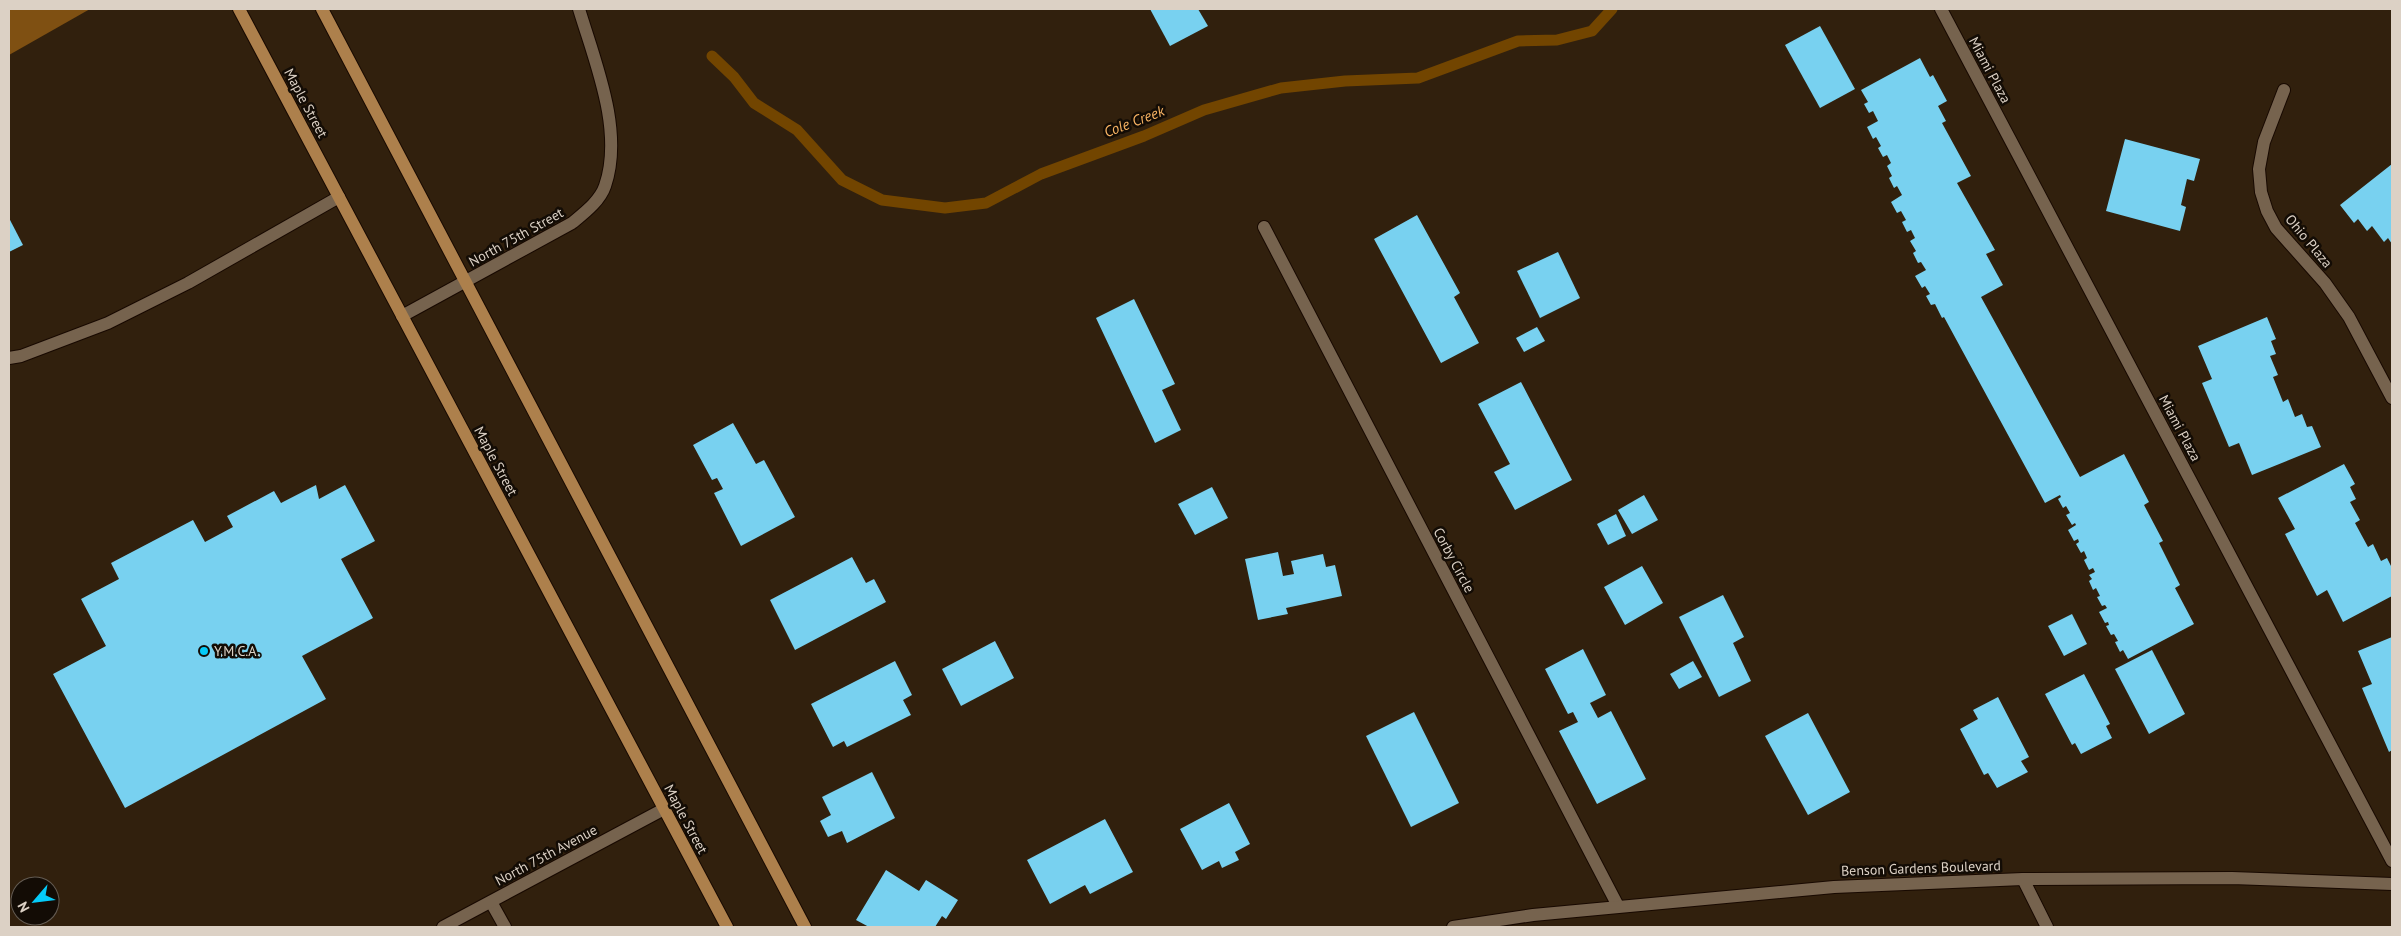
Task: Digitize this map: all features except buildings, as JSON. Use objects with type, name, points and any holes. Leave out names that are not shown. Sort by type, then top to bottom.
[{"type":"main road","name":"Maple Street","points":[[239,9],[727,927]]},
{"type":"main road","points":[[322,9],[805,927]]},
{"type":"street","name":"North 75th Street","points":[[402,316],[572,223],[593,205],[605,187],[613,148],[607,107],[580,9]]},
{"type":"street","name":"Miami Plaza","points":[[1941,9],[2392,861]]},
{"type":"street","name":"Ohio Plaza","points":[[2284,90],[2264,142],[2259,169],[2261,192],[2267,212],[2276,228],[2325,283],[2349,317],[2392,398]]},
{"type":"street","points":[[9,358],[21,356],[108,322],[188,283],[339,197]]},
{"type":"street","name":"Corby Circle","points":[[1264,227],[1618,906]]},
{"type":"street","name":"North 75th Avenue","points":[[443,927],[664,809]]},
{"type":"street","name":"Benson Gardens Boulevard","points":[[1453,927],[1533,915],[1618,906],[1834,887],[2022,879],[2232,878],[2392,884]]},
{"type":"street","points":[[2022,879],[2047,927]]},
{"type":"street","points":[[491,902],[505,927]]},
{"type":"shaded area","points":[[9,9],[90,9],[9,55]]},
{"type":"waterway","name":"Cole Creek","points":[[712,56],[734,77],[754,103],[797,130],[842,180],[882,200],[945,208],[986,203],[1041,174],[1144,136],[1204,110],[1281,88],[1345,81],[1418,78],[1518,41],[1557,40],[1592,31],[1612,9]]},
{"type":"place","name":"Y.M.C.A.","points":[[204,651]]}]
